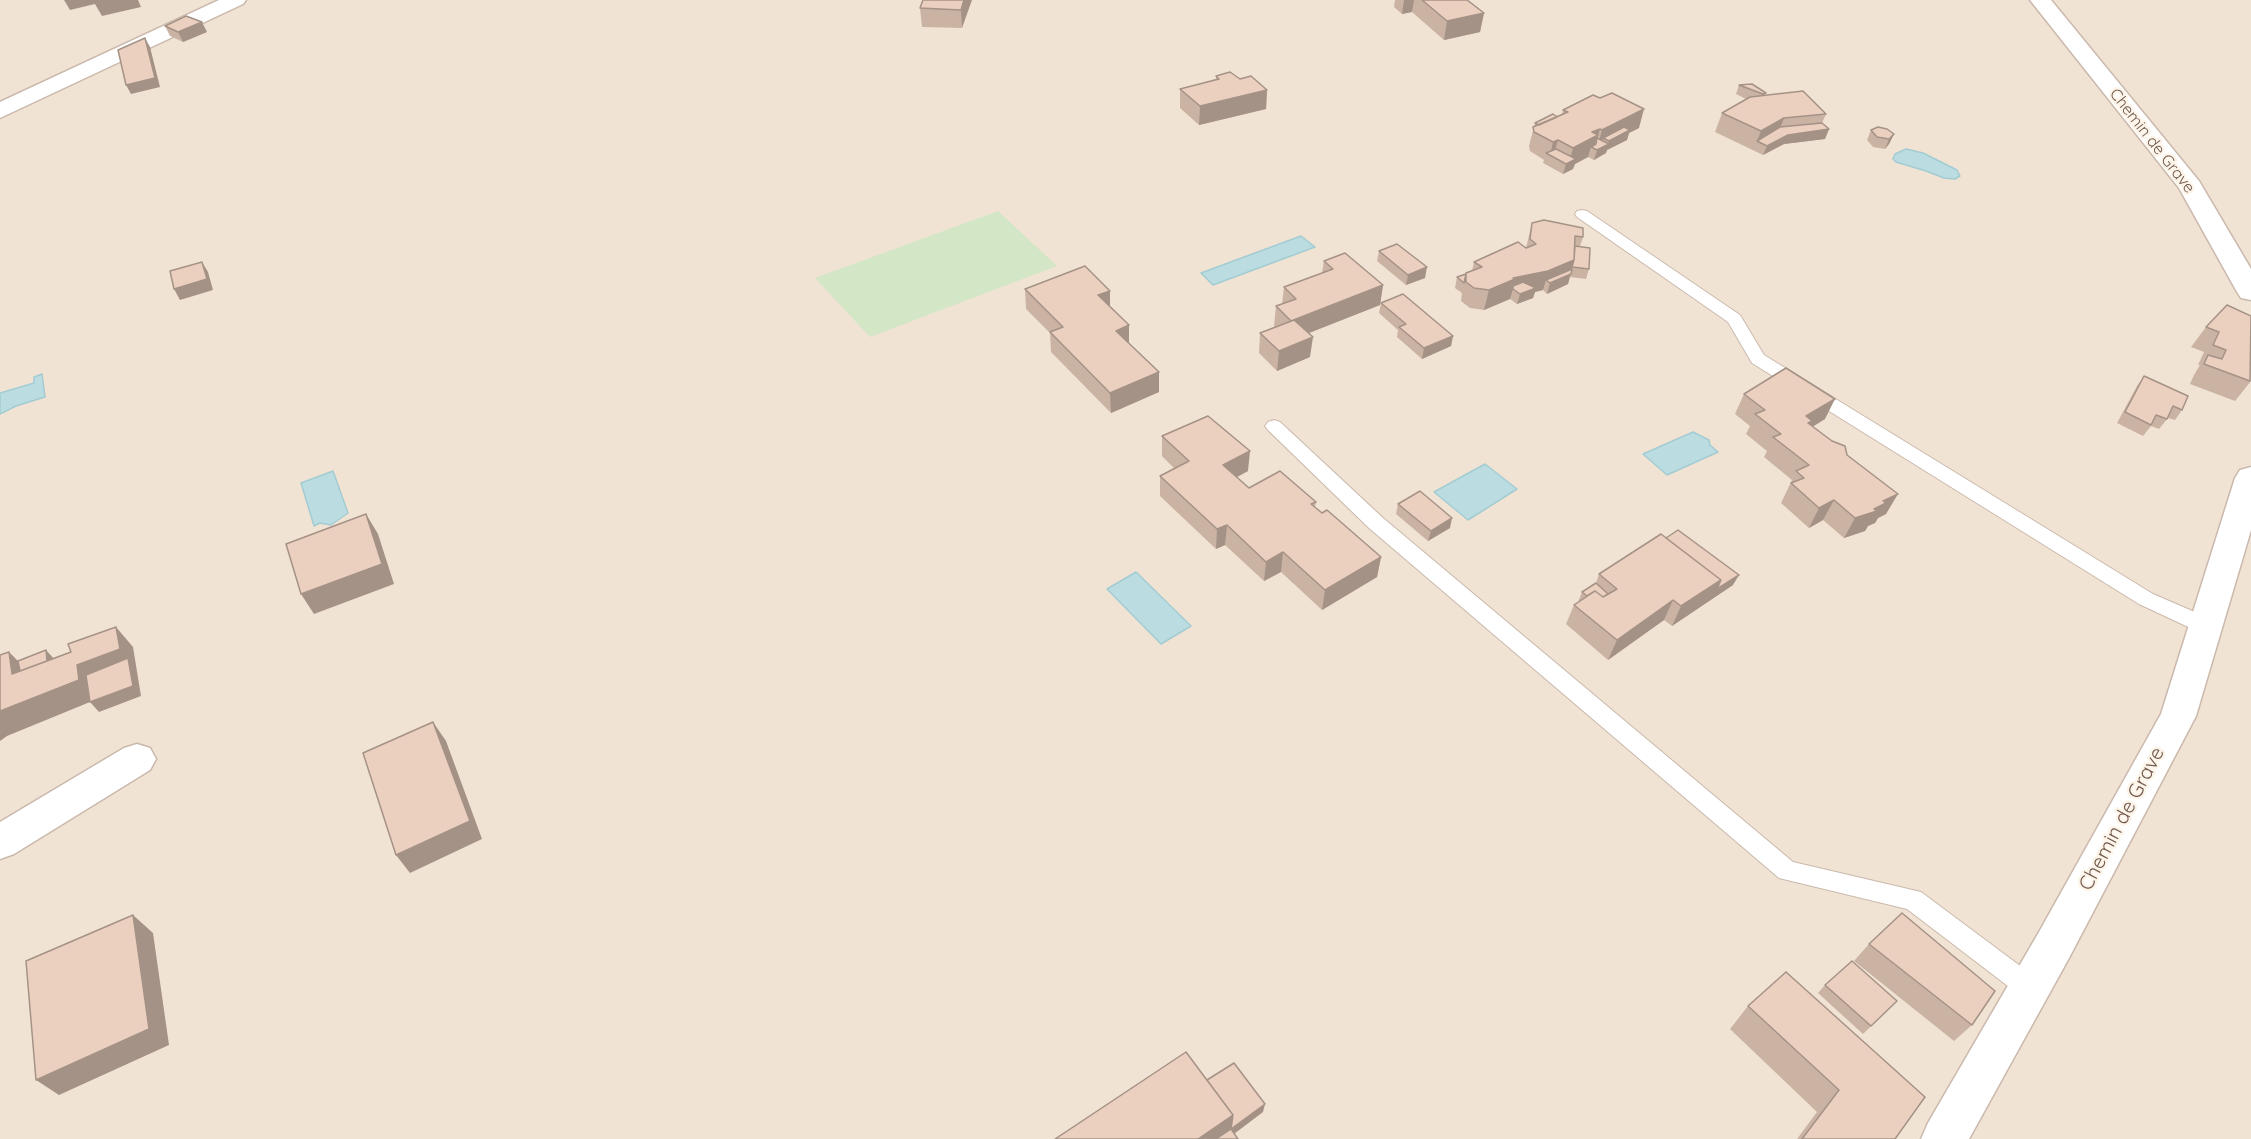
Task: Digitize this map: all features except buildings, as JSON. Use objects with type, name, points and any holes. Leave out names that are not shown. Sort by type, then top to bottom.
[{"type":"street","points":[[0,111],[236,0]]},
{"type":"street","name":"Chemin de Grave","points":[[2040,0],[2190,186],[2251,292]]},
{"type":"street","name":"Chemin de Grave","points":[[1944,1139],[2030,988],[2178,716],[2251,478]]},
{"type":"street","points":[[0,842],[137,759]]},
{"type":"lane","points":[[1582,214],[1734,319],[1758,359],[2146,599],[2206,626]]},
{"type":"lane","points":[[1274,426],[1376,523],[1787,871],[1913,900],[2030,988]]},
{"type":"shaded area","points":[[0,0],[2251,0],[2251,1139],[0,1139]]},
{"type":"green space","points":[[998,211],[1057,266],[870,337],[815,278]]},
{"type":"water","points":[[1906,149],[1923,153],[1957,170],[1960,176],[1955,179],[1944,178],[1893,159],[1895,154]]},
{"type":"water","points":[[1301,236],[1315,247],[1213,285],[1201,273]]},
{"type":"water","points":[[42,374],[45,397],[16,406],[0,414],[0,393],[34,383],[34,377]]},
{"type":"water","points":[[1693,432],[1709,440],[1710,445],[1718,452],[1667,475],[1643,454]]},
{"type":"water","points":[[1485,464],[1517,489],[1468,520],[1434,492]]},
{"type":"water","points":[[333,471],[348,513],[331,525],[320,523],[314,526],[301,483]]},
{"type":"water","points":[[1136,572],[1191,626],[1161,644],[1107,589]]}]
